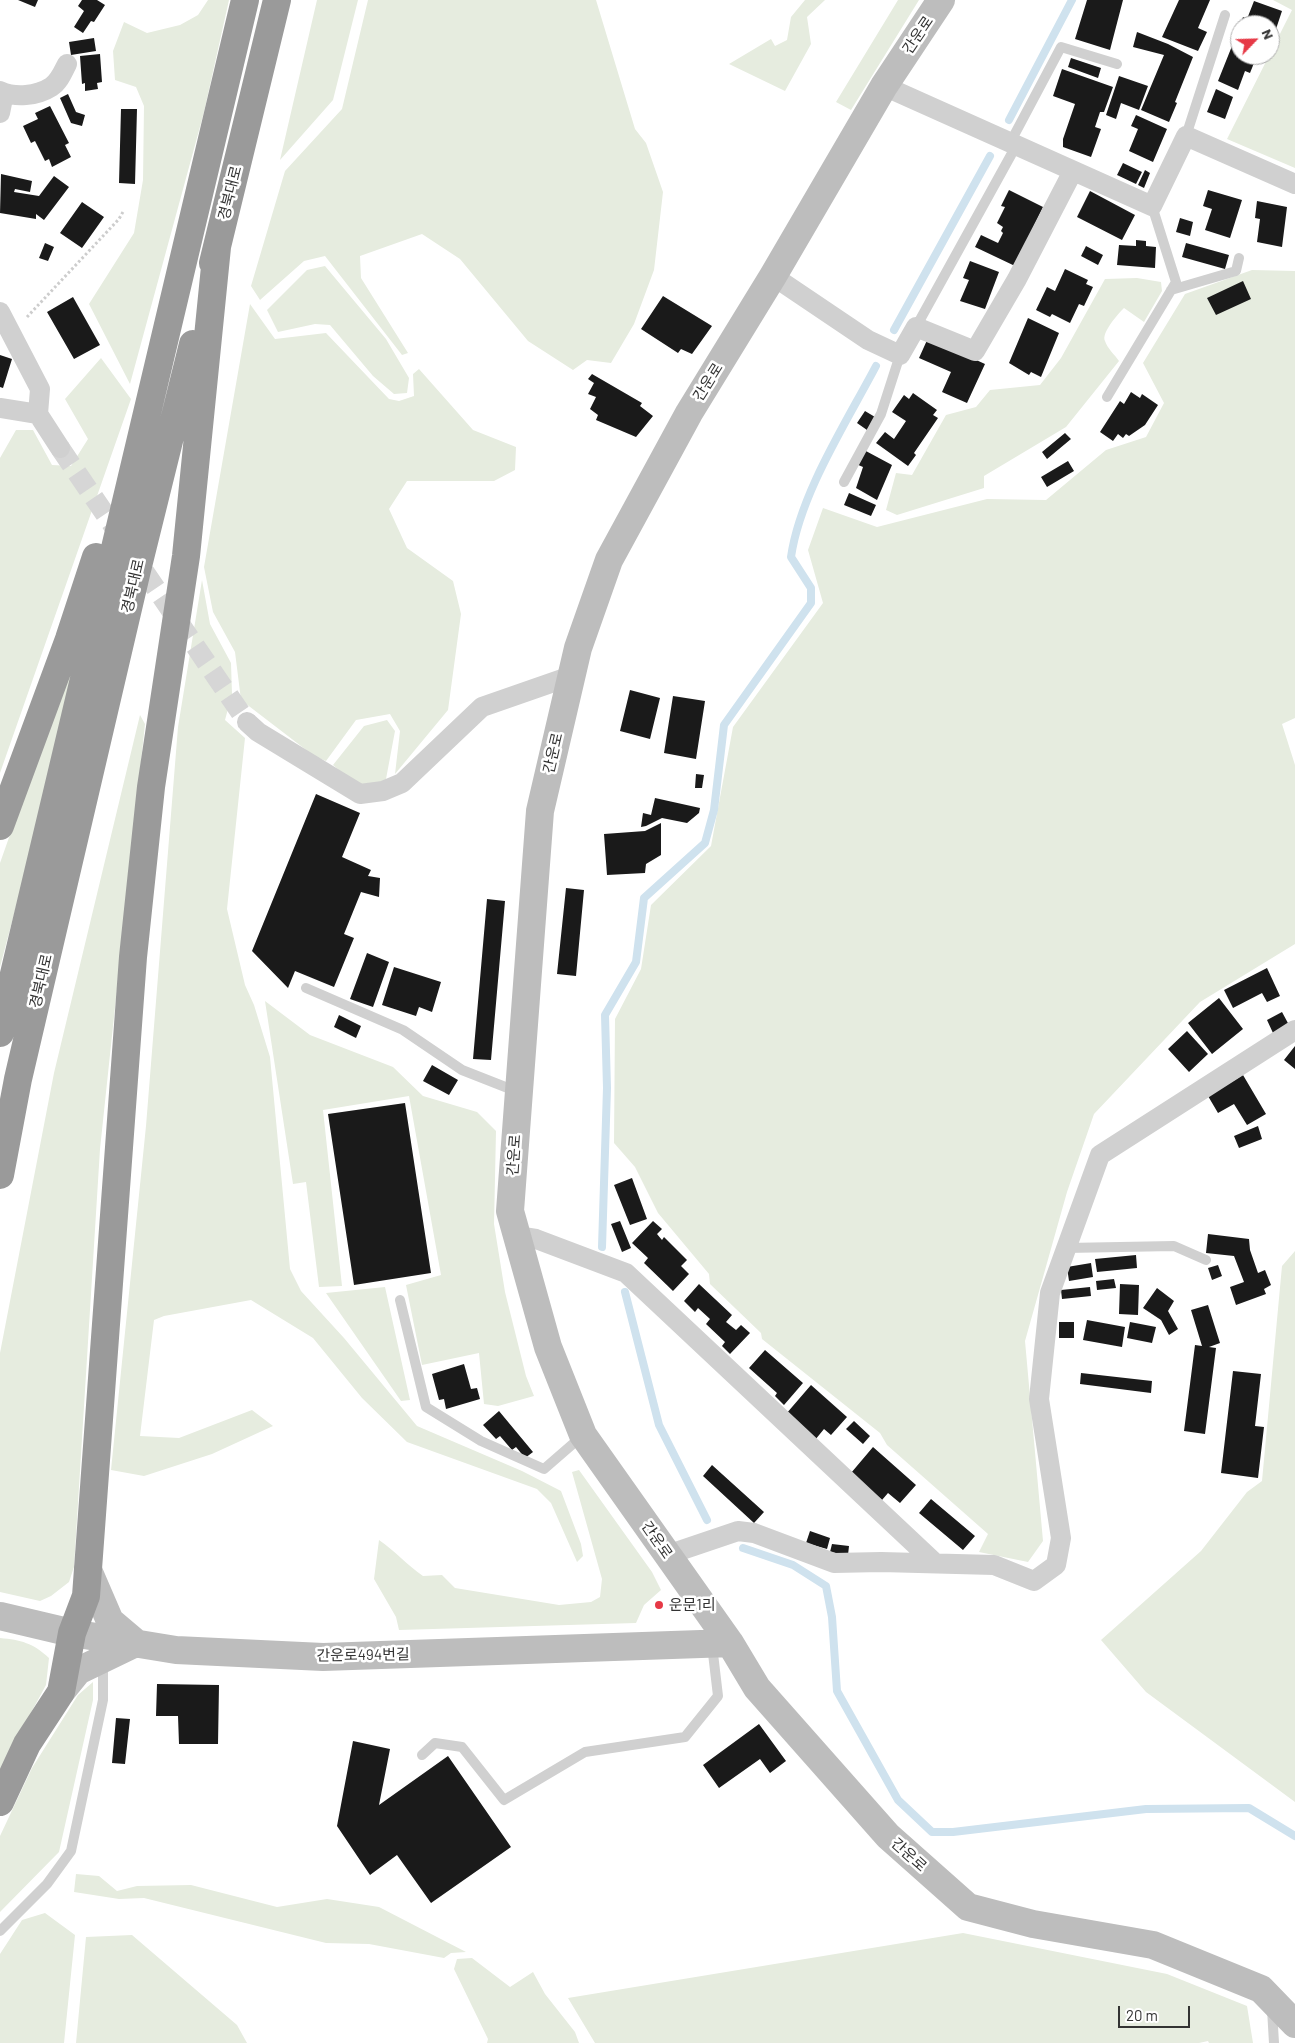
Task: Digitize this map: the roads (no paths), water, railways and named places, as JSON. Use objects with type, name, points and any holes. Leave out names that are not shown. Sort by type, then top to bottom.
[{"type":"highway","name":"경북대로","points":[[0,1033],[245,0]]},
{"type":"highway","name":"경북대로","points":[[0,1175],[18,1079],[134,579],[277,0]]},
{"type":"highway","points":[[0,1802],[27,1744],[61,1692],[72,1633],[86,1596],[133,958],[151,788],[186,556],[217,247]]},
{"type":"highway","points":[[0,826],[69,639],[104,534],[138,451]]},
{"type":"street","name":"간운로","points":[[941,0],[884,86],[773,276],[689,413],[609,560],[578,648],[540,811],[510,1211],[548,1347],[583,1435],[667,1555],[721,1644],[757,1688],[888,1836],[968,1907],[1033,1924],[1153,1945],[1261,1989],[1295,2024]]},
{"type":"street","points":[[0,113],[2,92],[8,95],[37,94],[52,87],[67,64]]},
{"type":"street","points":[[884,86],[1152,206],[1186,136],[1295,184]]},
{"type":"street","points":[[773,276],[868,340],[900,355],[916,327],[975,351],[1017,279],[1072,171]]},
{"type":"street","points":[[0,312],[40,389],[38,414],[60,448]]},
{"type":"street","points":[[0,408],[38,414]]},
{"type":"street","points":[[247,722],[258,732],[360,794],[383,791],[402,783],[482,707],[571,676]]},
{"type":"street","points":[[667,1555],[738,1531],[754,1533],[834,1563],[994,1565],[1034,1581],[1056,1565],[1062,1538],[1039,1399],[1050,1292],[1100,1154],[1295,1030]]},
{"type":"street","points":[[517,1236],[536,1238],[626,1273],[935,1563]]},
{"type":"street","points":[[61,1692],[78,1671],[136,1644],[110,1621],[88,1570]]},
{"type":"street","name":"간운로494번길","points":[[0,1616],[72,1633],[176,1650],[323,1657],[721,1644]]},
{"type":"lane","points":[[1186,136],[1225,15]]},
{"type":"lane","points":[[916,327],[1062,47],[1118,64]]},
{"type":"lane","points":[[1107,397],[1176,282],[1152,206]]},
{"type":"lane","points":[[1171,290],[1236,271],[1239,258]]},
{"type":"lane","points":[[844,482],[881,414],[900,355]]},
{"type":"lane","points":[[306,988],[403,1030],[462,1070],[519,1093]]},
{"type":"lane","points":[[1066,1248],[1174,1246],[1206,1260]]},
{"type":"lane","points":[[400,1300],[426,1407],[481,1441],[544,1469],[583,1435]]},
{"type":"lane","points":[[422,1755],[435,1742],[462,1747],[504,1800],[585,1752],[685,1737],[718,1696],[721,1644]]},
{"type":"lane","points":[[0,1930],[47,1884],[71,1852],[104,1700],[103,1659]]},
{"type":"lane","points":[[1272,2001],[1274,2043]]},
{"type":"waterway","points":[[1009,120],[1072,0]]},
{"type":"waterway","points":[[894,330],[990,156]]},
{"type":"waterway","points":[[602,1247],[607,1088],[605,1015],[636,962],[644,898],[705,843],[714,810],[724,725],[811,603],[811,588],[791,557],[796,533],[814,484],[838,435],[876,366]]},
{"type":"waterway","points":[[625,1292],[659,1425],[707,1520]]},
{"type":"waterway","points":[[743,1548],[793,1565],[826,1586],[832,1617],[837,1691],[898,1800],[932,1832],[953,1832],[1146,1809],[1249,1808],[1295,1836]]},
{"type":"tunnel","points":[[60,448],[247,722]]},
{"type":"place","name":"운문1리","points":[[659,1605]]}]
